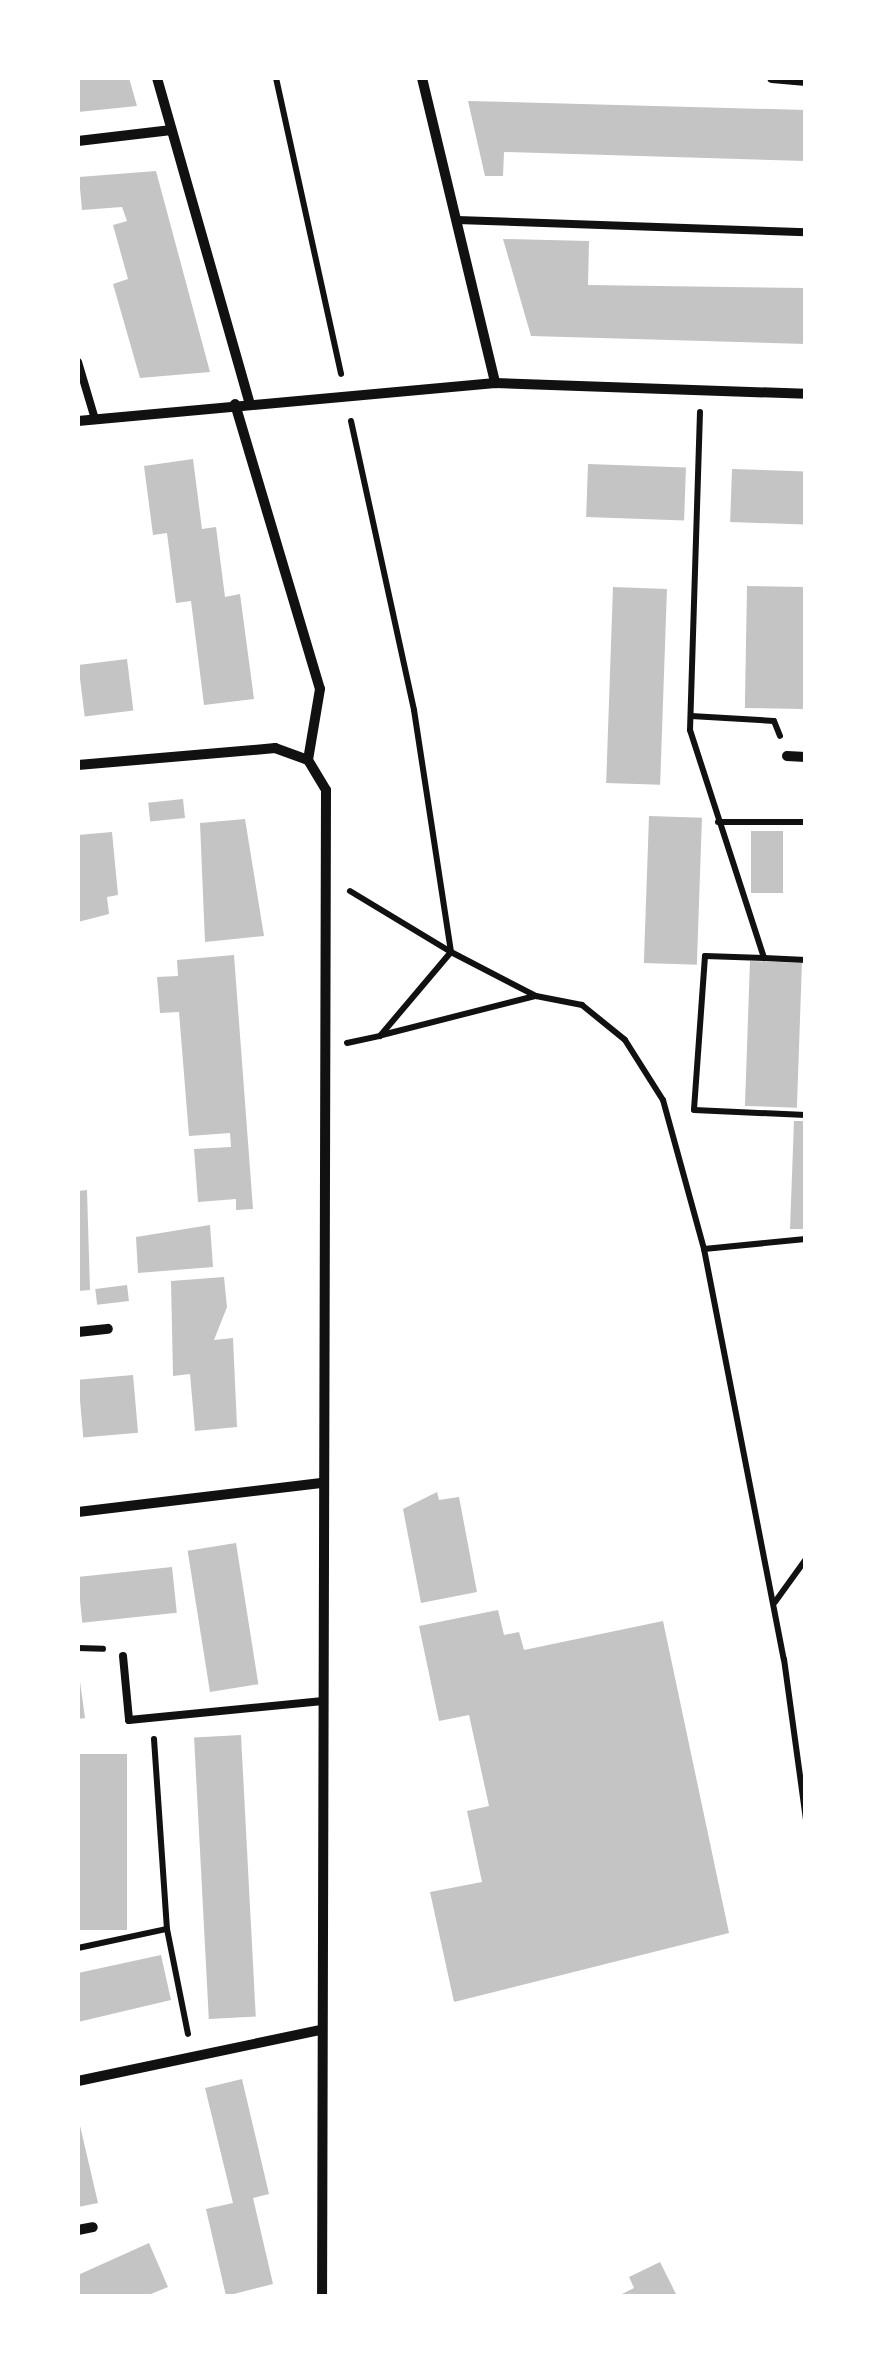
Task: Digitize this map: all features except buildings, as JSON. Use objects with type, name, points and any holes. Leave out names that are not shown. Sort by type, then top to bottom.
[{"type":"street","points":[[156,78],[250,402]]},
{"type":"street","points":[[422,78],[495,382]]},
{"type":"street","points":[[772,78],[806,81]]},
{"type":"street","points":[[78,141],[171,130]]},
{"type":"street","points":[[78,421],[495,382],[806,394]]},
{"type":"street","points":[[235,404],[320,689],[308,760],[326,790],[322,2296]]},
{"type":"street","points":[[78,766],[264,747],[308,760]]},
{"type":"street","points":[[788,756],[806,757]]},
{"type":"street","points":[[78,1332],[108,1329]]},
{"type":"street","points":[[78,1512],[323,1482]]},
{"type":"street","points":[[78,2082],[321,2030]]},
{"type":"street","points":[[78,2230],[93,2227]]},
{"type":"lane","points":[[457,220],[806,232]]},
{"type":"lane","points":[[78,362],[95,419]]},
{"type":"lane","points":[[123,1656],[130,1720],[323,1701]]},
{"type":"path","points":[[276,78],[343,384]]},
{"type":"path","points":[[701,390],[691,716],[718,822],[764,958]]},
{"type":"path","points":[[347,404],[414,710],[451,952],[380,1036]]},
{"type":"path","points":[[691,716],[774,721],[788,756]]},
{"type":"path","points":[[718,822],[806,822]]},
{"type":"path","points":[[326,878],[451,952],[536,996],[582,1005],[647,1067],[704,1249],[774,1603],[806,1818]]},
{"type":"path","points":[[806,960],[706,956],[694,1110],[806,1114]]},
{"type":"path","points":[[326,1047],[536,996]]},
{"type":"path","points":[[704,1249],[806,1238]]},
{"type":"path","points":[[774,1603],[804,1564]]},
{"type":"path","points":[[152,1718],[166,1930],[193,2057]]},
{"type":"path","points":[[78,1948],[166,1930]]}]
